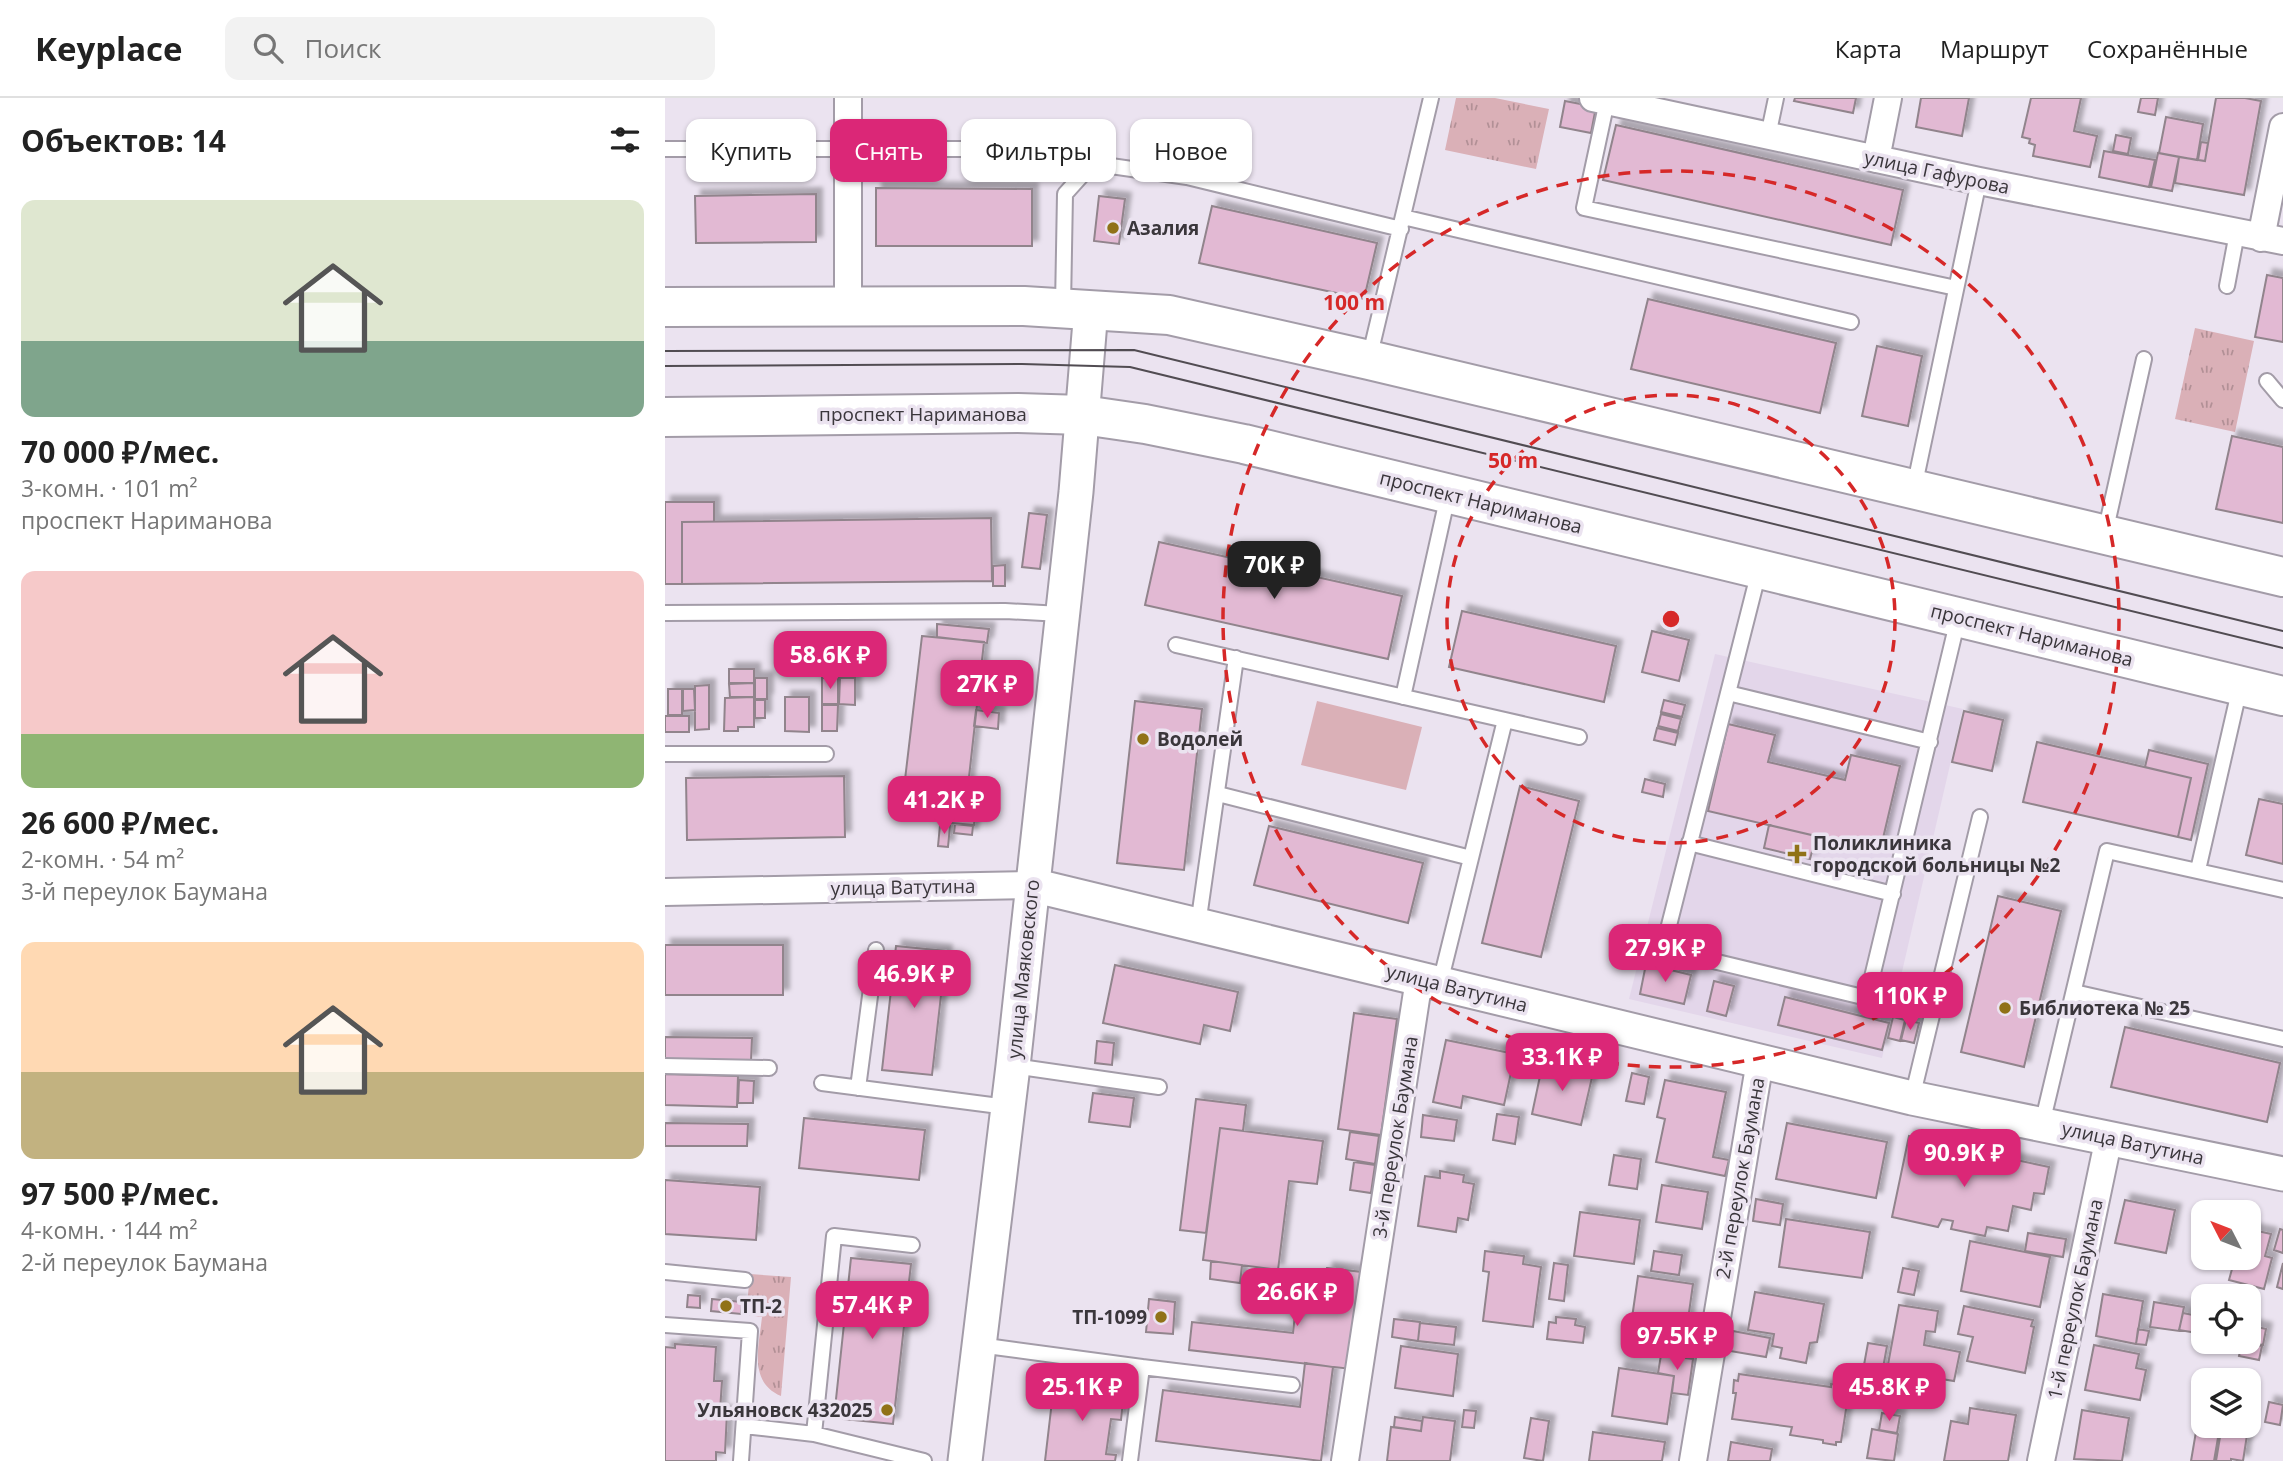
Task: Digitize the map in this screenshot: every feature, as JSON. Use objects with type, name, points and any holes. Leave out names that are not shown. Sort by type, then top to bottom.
[{"type":"main road","points":[[665,307],[1077,308],[1169,315],[2283,576]]},
{"type":"main road","name":"проспект Нариманова","points":[[665,417],[1018,413],[1083,415],[1145,424],[1244,444],[2283,696]]},
{"type":"street","points":[[848,98],[848,119]]},
{"type":"street","points":[[1876,159],[1888,98]]},
{"type":"street","name":"улица Гафурова","points":[[1600,100],[1979,181],[2260,237]]},
{"type":"street","points":[[2260,237],[2283,127]]},
{"type":"street","points":[[848,182],[848,306]]},
{"type":"street","name":"улица Маяковского","points":[[965,1461],[1013,1066],[1083,415],[1077,308]]},
{"type":"street","name":"улица Ватутина","points":[[665,892],[1032,885],[1912,1098],[2283,1174]]},
{"type":"street","name":"3-й переулок Баумана","points":[[1345,1461],[1429,981]]},
{"type":"street","name":"2-й переулок Баумана","points":[[1693,1461],[1760,1061]]},
{"type":"street","name":"1-й переулок Баумана","points":[[2041,1461],[2109,1138]]},
{"type":"lane","points":[[1369,360],[1431,98]]},
{"type":"lane","points":[[1768,136],[1776,98]]},
{"type":"lane","points":[[1600,100],[1584,208],[1956,288]]},
{"type":"lane","points":[[665,149],[830,149]]},
{"type":"lane","points":[[1077,308],[1065,194],[1083,174],[1097,164],[1187,177],[1851,322]]},
{"type":"lane","points":[[1914,490],[1979,181]]},
{"type":"lane","points":[[2227,286],[2260,237]]},
{"type":"lane","points":[[2105,535],[2144,359]]},
{"type":"lane","points":[[2267,382],[2283,400]]},
{"type":"lane","points":[[1403,697],[1448,494]]},
{"type":"lane","points":[[1759,569],[1663,949],[1867,998],[1959,618]]},
{"type":"lane","points":[[665,613],[1005,611],[1061,614]]},
{"type":"lane","points":[[1176,645],[1579,737]]},
{"type":"lane","points":[[1198,925],[1236,658]]},
{"type":"lane","points":[[2198,870],[2240,686]]},
{"type":"lane","points":[[1728,693],[1930,742]]},
{"type":"lane","points":[[1429,981],[1471,858],[1505,720]]},
{"type":"lane","points":[[665,754],[826,754]]},
{"type":"lane","points":[[1218,794],[1471,858]]},
{"type":"lane","points":[[1912,1098],[1980,817]]},
{"type":"lane","points":[[1689,844],[1893,894]]},
{"type":"lane","points":[[2042,1124],[2107,851],[2283,890]]},
{"type":"lane","points":[[858,1088],[876,950]]},
{"type":"lane","points":[[2074,992],[2283,1039]]},
{"type":"lane","points":[[665,1066],[769,1068]]},
{"type":"lane","points":[[1013,1066],[1159,1087]]},
{"type":"lane","points":[[822,1083],[1007,1107]]},
{"type":"lane","points":[[814,1434],[834,1236],[912,1245]]},
{"type":"lane","points":[[665,1272],[745,1280]]},
{"type":"lane","points":[[665,1325],[750,1331],[741,1461]]},
{"type":"lane","points":[[979,1345],[1292,1385]]},
{"type":"lane","points":[[1131,1461],[1142,1367]]},
{"type":"lane","points":[[744,1426],[814,1434],[924,1461]]},
{"type":"shaded area","name":"Поликлиника городской больницы №2","points":[[1715,654],[1963,709],[1882,1058],[1629,999]]},
{"type":"green space","points":[[1456,98],[1495,98],[1549,109],[1536,169],[1445,150]]},
{"type":"green space","points":[[2195,328],[2254,341],[2235,432],[2175,419]]},
{"type":"green space","points":[[1317,701],[1422,727],[1406,790],[1301,765]]},
{"type":"green space","points":[[750,1274],[791,1277],[781,1396],[764,1382],[760,1372],[758,1351],[762,1317],[746,1315]]},
{"type":"building","points":[[1795,98],[1856,98],[1853,113],[1794,101]]},
{"type":"building","points":[[1921,98],[1969,98],[1962,136],[1916,127]]},
{"type":"building","points":[[2031,98],[2081,98],[2074,131],[2097,136],[2090,167],[2033,156],[2035,145],[2029,143],[2030,139],[2022,137]]},
{"type":"building","points":[[2141,98],[2158,98],[2155,115],[2138,112]]},
{"type":"building","points":[[2216,98],[2261,101],[2244,195],[2175,183],[2179,157],[2205,161]]},
{"type":"building","points":[[1565,101],[1596,107],[1591,133],[1560,127]]},
{"type":"building","points":[[2166,117],[2203,124],[2197,160],[2159,153]]},
{"type":"building","points":[[1616,125],[1903,190],[1891,245],[1603,180]]},
{"type":"building","points":[[2116,135],[2131,138],[2128,154],[2113,151]]},
{"type":"building","points":[[2201,142],[2208,143],[2205,161],[2198,160]]},
{"type":"building","points":[[2104,151],[2155,160],[2149,187],[2099,177]]},
{"type":"building","points":[[2158,153],[2179,157],[2172,191],[2151,187]]},
{"type":"building","points":[[876,188],[1032,189],[1032,246],[876,246]]},
{"type":"building","points":[[816,194],[816,242],[696,243],[695,196]]},
{"type":"building","points":[[1099,196],[1125,199],[1119,244],[1094,241]]},
{"type":"building","points":[[1212,206],[1377,243],[1364,299],[1199,263]]},
{"type":"building","points":[[2267,275],[2283,278],[2283,342],[2255,337]]},
{"type":"building","points":[[1648,299],[1836,343],[1820,413],[1631,369]]},
{"type":"building","points":[[1877,346],[1922,356],[1908,426],[1862,416]]},
{"type":"building","points":[[2232,436],[2283,447],[2283,523],[2216,509]]},
{"type":"building","points":[[665,502],[714,502],[714,522],[682,522],[682,584],[665,584]]},
{"type":"building","points":[[1029,513],[1047,515],[1040,569],[1022,567]]},
{"type":"building","points":[[991,518],[992,581],[682,584],[682,522]]},
{"type":"building","points":[[1159,542],[1402,596],[1388,659],[1145,605]]},
{"type":"building","points":[[1005,565],[1005,586],[993,586],[993,566]]},
{"type":"building","points":[[1462,611],[1616,646],[1604,702],[1449,667]]},
{"type":"building","points":[[937,624],[989,629],[987,643],[937,637]]},
{"type":"building","points":[[1652,631],[1689,640],[1679,681],[1642,672]]},
{"type":"building","points":[[922,636],[984,642],[967,795],[904,788]]},
{"type":"building","points":[[729,669],[754,669],[754,683],[729,683]]},
{"type":"building","points":[[755,678],[767,678],[767,699],[755,699]]},
{"type":"building","points":[[822,678],[838,678],[838,704],[822,704]]},
{"type":"building","points":[[840,678],[855,678],[855,705],[839,704]]},
{"type":"building","points":[[754,683],[754,697],[730,697],[729,684]]},
{"type":"building","points":[[709,685],[709,729],[695,730],[695,686]]},
{"type":"building","points":[[668,689],[682,689],[682,715],[668,715]]},
{"type":"building","points":[[683,689],[694,689],[695,710],[683,711]]},
{"type":"building","points":[[754,697],[754,727],[738,727],[738,731],[724,731],[725,698]]},
{"type":"building","points":[[785,697],[809,697],[809,732],[785,731]]},
{"type":"building","points":[[755,700],[765,700],[765,718],[755,718]]},
{"type":"building","points":[[1664,700],[1685,705],[1682,717],[1661,712]]},
{"type":"building","points":[[1135,701],[1202,709],[1184,870],[1117,863]]},
{"type":"building","points":[[822,705],[838,705],[837,731],[822,731]]},
{"type":"building","points":[[976,710],[999,713],[998,729],[974,726]]},
{"type":"building","points":[[1964,711],[2003,720],[1992,771],[1952,762]]},
{"type":"building","points":[[1661,714],[1681,719],[1678,731],[1658,726]]},
{"type":"building","points":[[665,716],[689,716],[689,732],[665,732]]},
{"type":"building","points":[[1728,724],[1775,735],[1768,762],[1845,780],[1851,755],[1900,766],[1880,851],[1708,811]]},
{"type":"building","points":[[1657,728],[1678,733],[1675,745],[1654,740]]},
{"type":"building","points":[[2037,742],[2191,778],[2178,837],[2023,802]]},
{"type":"building","points":[[2149,750],[2208,764],[2191,840],[2178,837],[2191,778],[2145,767]]},
{"type":"building","points":[[844,776],[845,837],[687,840],[686,778]]},
{"type":"building","points":[[1645,779],[1665,784],[1663,797],[1642,792]]},
{"type":"building","points":[[1520,786],[1579,801],[1541,957],[1482,943]]},
{"type":"building","points":[[963,794],[977,796],[976,804],[962,803]]},
{"type":"building","points":[[2259,799],[2283,804],[2283,864],[2246,855]]},
{"type":"building","points":[[943,801],[976,804],[974,825],[940,822]]},
{"type":"building","points":[[955,824],[973,826],[972,835],[954,833]]},
{"type":"building","points":[[940,825],[950,826],[948,847],[938,846]]},
{"type":"building","points":[[1769,825],[1816,836],[1810,859],[1764,848]]},
{"type":"building","points":[[1269,826],[1423,863],[1408,923],[1254,885]]},
{"type":"building","points":[[1998,896],[2061,911],[2024,1067],[1961,1052]]},
{"type":"building","points":[[665,945],[783,945],[783,995],[665,995]]},
{"type":"building","points":[[896,946],[946,951],[932,1075],[882,1070]]},
{"type":"building","points":[[1646,964],[1691,975],[1684,1004],[1640,994]]},
{"type":"building","points":[[1115,965],[1238,992],[1230,1031],[1204,1025],[1200,1044],[1103,1023]]},
{"type":"building","points":[[1714,981],[1734,986],[1726,1016],[1707,1011]]},
{"type":"building","points":[[1785,997],[1889,1023],[1882,1050],[1778,1025]]},
{"type":"building","points":[[1354,1013],[1397,1019],[1381,1135],[1338,1129]]},
{"type":"building","points":[[1893,1017],[1905,1020],[1900,1041],[1888,1038]]},
{"type":"building","points":[[1906,1020],[1919,1023],[1914,1043],[1901,1040]]},
{"type":"building","points":[[2125,1027],[2280,1063],[2267,1122],[2111,1087]]},
{"type":"building","points":[[665,1037],[752,1038],[751,1061],[665,1059]]},
{"type":"building","points":[[1446,1040],[1515,1054],[1504,1105],[1463,1096],[1461,1108],[1433,1102]]},
{"type":"building","points":[[1097,1041],[1114,1043],[1112,1065],[1095,1063]]},
{"type":"building","points":[[1543,1062],[1593,1073],[1581,1125],[1532,1114]]},
{"type":"building","points":[[1632,1073],[1649,1077],[1644,1104],[1626,1101]]},
{"type":"building","points":[[665,1074],[738,1076],[737,1107],[665,1105]]},
{"type":"building","points":[[739,1080],[754,1081],[753,1103],[738,1103]]},
{"type":"building","points":[[1665,1080],[1726,1092],[1713,1157],[1729,1160],[1725,1176],[1656,1162],[1665,1119],[1657,1117]]},
{"type":"building","points":[[1093,1093],[1134,1098],[1130,1127],[1089,1122]]},
{"type":"building","points":[[1196,1099],[1246,1105],[1243,1131],[1220,1128],[1206,1233],[1180,1230]]},
{"type":"building","points":[[1497,1114],[1519,1117],[1515,1144],[1493,1140]]},
{"type":"building","points":[[1423,1115],[1457,1120],[1454,1141],[1421,1137]]},
{"type":"building","points":[[804,1118],[925,1130],[919,1180],[799,1168]]},
{"type":"building","points":[[665,1123],[748,1124],[747,1146],[665,1146]]},
{"type":"building","points":[[1787,1123],[1887,1142],[1876,1198],[1776,1179]]},
{"type":"building","points":[[1220,1128],[1323,1141],[1317,1184],[1289,1181],[1278,1270],[1203,1260]]},
{"type":"building","points":[[1350,1132],[1379,1136],[1375,1164],[1346,1159]]},
{"type":"building","points":[[1909,1136],[1930,1140],[1929,1147],[1949,1152],[1948,1158],[1986,1166],[1988,1154],[2049,1167],[2044,1194],[2034,1193],[2031,1210],[2013,1206],[2008,1231],[1987,1227],[1985,1236],[1951,1229],[1953,1221],[1942,1219],[1938,1227],[1892,1217]]},
{"type":"building","points":[[1614,1155],[1641,1159],[1637,1189],[1609,1185]]},
{"type":"building","points":[[1354,1162],[1375,1165],[1371,1193],[1350,1190]]},
{"type":"building","points":[[1440,1171],[1464,1175],[1463,1182],[1474,1184],[1468,1220],[1458,1218],[1456,1232],[1418,1226],[1425,1176],[1440,1178]]},
{"type":"building","points":[[665,1180],[760,1187],[756,1240],[665,1234]]},
{"type":"building","points":[[1662,1185],[1708,1192],[1702,1229],[1656,1222]]},
{"type":"building","points":[[1756,1199],[1783,1204],[1780,1225],[1753,1221]]},
{"type":"building","points":[[2125,1200],[2175,1210],[2166,1253],[2115,1243]]},
{"type":"building","points":[[1580,1212],[1640,1220],[1634,1264],[1574,1256]]},
{"type":"building","points":[[1786,1219],[1870,1232],[1862,1278],[1779,1267]]},
{"type":"building","points":[[2280,1229],[2283,1230],[2283,1253],[2274,1250]]},
{"type":"building","points":[[2261,1232],[2271,1234],[2265,1256],[2272,1258],[2264,1289],[2261,1288],[2261,1284],[2229,1280],[2232,1270],[2261,1270]]},
{"type":"building","points":[[2028,1233],[2066,1239],[2063,1257],[2025,1251]]},
{"type":"building","points":[[1970,1241],[2050,1257],[2040,1307],[1961,1291]]},
{"type":"building","points":[[1485,1251],[1524,1256],[1523,1264],[1541,1267],[1533,1327],[1483,1321],[1489,1272],[1483,1271]]},
{"type":"building","points":[[1654,1251],[1682,1255],[1679,1275],[1651,1271]]},
{"type":"building","points":[[851,1258],[911,1264],[893,1424],[834,1418]]},
{"type":"building","points":[[1211,1261],[1242,1265],[1240,1283],[1210,1279]]},
{"type":"building","points":[[1554,1263],[1568,1265],[1564,1301],[1549,1299]]},
{"type":"building","points":[[2283,1263],[2283,1289],[2277,1287]]},
{"type":"building","points":[[1327,1268],[1362,1272],[1351,1369],[1189,1350],[1192,1322],[1293,1333],[1298,1287],[1325,1290]]},
{"type":"building","points":[[1903,1268],[1919,1271],[1914,1295],[1898,1292]]},
{"type":"building","points":[[1638,1276],[1693,1284],[1687,1327],[1672,1325],[1670,1337],[1630,1332]]},
{"type":"building","points":[[1755,1292],[1824,1304],[1817,1342],[1810,1343],[1806,1363],[1780,1358],[1782,1348],[1772,1346],[1774,1334],[1748,1330]]},
{"type":"building","points":[[2103,1294],[2143,1301],[2136,1344],[2096,1336]]},
{"type":"building","points":[[688,1295],[700,1296],[700,1308],[687,1307]]},
{"type":"building","name":"ТП-2","points":[[712,1299],[742,1302],[741,1314],[711,1311]]},
{"type":"building","name":"ТП-1099","points":[[1149,1299],[1175,1302],[1173,1334],[1146,1332]]},
{"type":"building","points":[[2154,1302],[2184,1307],[2179,1331],[2150,1327]]},
{"type":"building","points":[[1899,1305],[1938,1311],[1935,1332],[1926,1331],[1924,1345],[1960,1352],[1954,1381],[1887,1370]]},
{"type":"building","points":[[1964,1306],[2033,1320],[2025,1373],[1967,1361],[1973,1337],[1958,1334]]},
{"type":"building","points":[[2183,1313],[2191,1315],[2191,1332],[2179,1330]]},
{"type":"building","points":[[1556,1317],[1576,1319],[1575,1325],[1585,1327],[1583,1343],[1547,1339],[1549,1322],[1556,1323]]},
{"type":"building","points":[[1394,1319],[1420,1322],[1418,1341],[1392,1337]]},
{"type":"building","points":[[1420,1323],[1456,1327],[1454,1345],[1418,1341]]},
{"type":"building","points":[[2261,1328],[2266,1329],[2261,1345]]},
{"type":"building","points":[[2138,1329],[2149,1331],[2146,1345],[2136,1344]]},
{"type":"building","points":[[1733,1331],[1770,1338],[1766,1357],[1730,1351]]},
{"type":"building","points":[[1648,1335],[1695,1341],[1693,1359],[1646,1352]]},
{"type":"building","points":[[1868,1343],[1887,1346],[1881,1379],[1862,1376]]},
{"type":"building","points":[[675,1344],[716,1347],[714,1381],[722,1381],[720,1411],[727,1412],[725,1453],[716,1452],[716,1461],[665,1461],[665,1347],[675,1348]]},
{"type":"building","points":[[2094,1345],[2139,1354],[2136,1368],[2146,1370],[2140,1400],[2085,1390]]},
{"type":"building","points":[[1401,1346],[1458,1354],[1453,1396],[1395,1388]]},
{"type":"building","points":[[2239,1354],[2260,1354],[2259,1360]]},
{"type":"building","points":[[1661,1355],[1693,1359],[1688,1395],[1672,1393],[1674,1376],[1658,1373]]},
{"type":"building","points":[[1305,1363],[1333,1367],[1321,1461],[1156,1441],[1163,1390],[1300,1407]]},
{"type":"building","points":[[1619,1368],[1674,1376],[1667,1424],[1612,1416]]},
{"type":"building","points":[[1739,1374],[1831,1387],[1831,1384],[1844,1385],[1844,1389],[1849,1390],[1841,1442],[1836,1442],[1836,1445],[1823,1443],[1823,1440],[1790,1435],[1792,1427],[1732,1419],[1736,1393],[1733,1393],[1734,1380],[1738,1381]]},
{"type":"building","points":[[1054,1384],[1124,1392],[1121,1420],[1111,1419],[1106,1454],[1116,1455],[1115,1461],[1045,1461]]},
{"type":"building","points":[[2269,1402],[2283,1405],[2280,1425],[2265,1422]]},
{"type":"building","points":[[1970,1408],[2016,1415],[2008,1461],[1944,1461],[1951,1421],[1968,1424]]},
{"type":"building","points":[[1464,1410],[1476,1411],[1474,1428],[1462,1427]]},
{"type":"building","points":[[2082,1410],[2129,1418],[2122,1461],[2074,1459]]},
{"type":"building","points":[[1882,1413],[1900,1416],[1897,1433],[1879,1430]]},
{"type":"building","points":[[1395,1417],[1422,1421],[1421,1431],[1394,1427]]},
{"type":"building","points":[[1423,1417],[1455,1421],[1450,1461],[1387,1461],[1391,1427],[1421,1431]]},
{"type":"building","points":[[1531,1418],[1549,1421],[1543,1461],[1524,1458]]},
{"type":"building","points":[[1872,1429],[1898,1434],[1894,1461],[1867,1458]]},
{"type":"building","points":[[1593,1432],[1665,1442],[1662,1461],[1589,1461]]},
{"type":"building","points":[[2195,1438],[2218,1438],[2214,1461],[2191,1461]]},
{"type":"building","points":[[2220,1438],[2247,1438],[2243,1461],[2216,1461]]},
{"type":"building","points":[[1731,1442],[1772,1449],[1770,1461],[1728,1461]]},
{"type":"tram line","points":[[665,351],[1134,350],[2283,631]]},
{"type":"tram line","points":[[665,366],[1022,364],[1130,367],[2283,648]]},
{"type":"place","name":"Азалия","points":[[1113,228]]},
{"type":"place","name":"Водолей","points":[[1143,739]]},
{"type":"place","name":"Поликлиника городской больницы №2","points":[[1797,854]]},
{"type":"place","name":"Библиотека № 25","points":[[2005,1008]]},
{"type":"place","name":"ТП-2","points":[[726,1306]]},
{"type":"place","name":"ТП-1099","points":[[1161,1317]]},
{"type":"place","name":"Ульяновск 432025","points":[[887,1410]]}]
